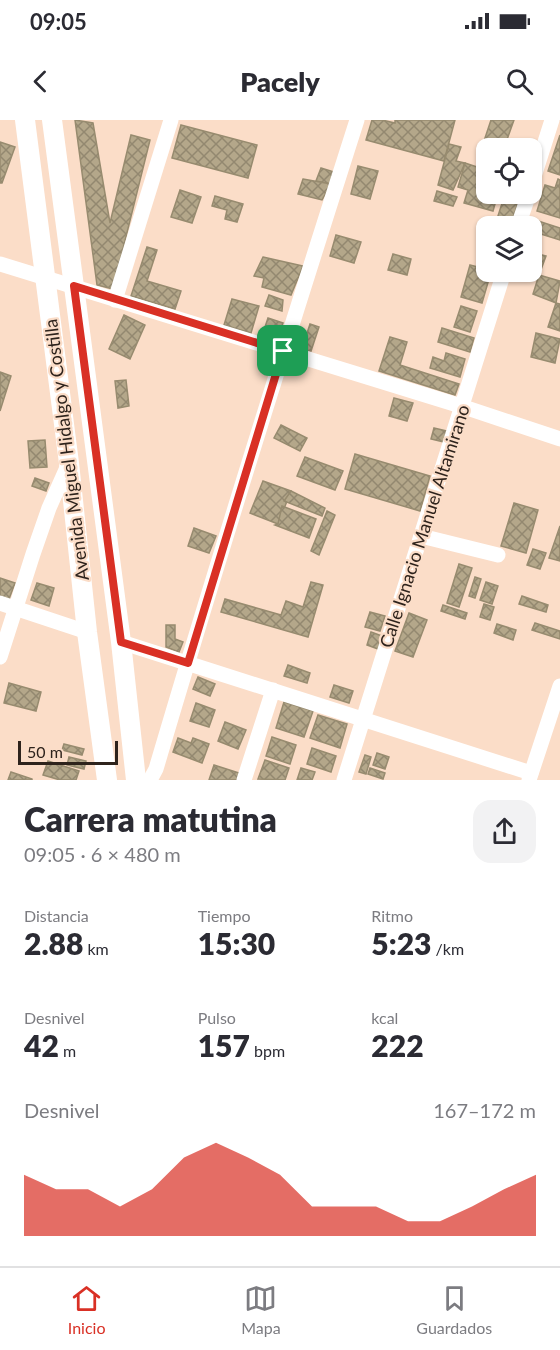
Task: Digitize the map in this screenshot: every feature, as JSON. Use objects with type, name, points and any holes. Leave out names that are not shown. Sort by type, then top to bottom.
[{"type":"main road","name":"Avenida Miguel Hidalgo y Costilla","points":[[25,120],[69,463],[106,780]]},
{"type":"main road","name":"Avenida Miguel Hidalgo y Costilla","points":[[52,120],[121,642],[136,780]]},
{"type":"street","points":[[115,300],[171,120]]},
{"type":"street","points":[[150,780],[156,769],[283,351],[357,120]]},
{"type":"street","points":[[542,151],[552,120]]},
{"type":"street","points":[[0,264],[461,406],[560,439]]},
{"type":"street","name":"Calle Ignacio Manuel Altamirano","points":[[344,780],[501,282]]},
{"type":"street","points":[[0,657],[46,517],[69,463]]},
{"type":"street","points":[[421,536],[498,555]]},
{"type":"street","points":[[0,603],[87,632]]},
{"type":"street","points":[[121,642],[363,719],[530,776],[560,686]]},
{"type":"street","points":[[244,780],[273,690]]},
{"type":"building","points":[[75,120],[93,123],[110,223],[131,135],[150,140],[113,289],[97,285]]},
{"type":"building","points":[[372,120],[395,123],[395,120],[455,120],[444,161],[366,140]]},
{"type":"building","points":[[491,120],[514,120],[508,138],[485,138]]},
{"type":"building","points":[[181,125],[257,145],[248,178],[172,158]]},
{"type":"building","points":[[560,135],[560,175],[548,171]]},
{"type":"building","points":[[0,142],[15,147],[2,183],[0,183]]},
{"type":"building","points":[[449,144],[461,147],[456,161],[465,163],[453,190],[438,185]]},
{"type":"building","points":[[465,163],[476,167],[476,204],[495,204],[493,211],[464,203],[468,190],[458,187]]},
{"type":"building","points":[[358,166],[378,171],[370,199],[351,194]]},
{"type":"building","points":[[321,168],[334,172],[331,184],[316,181]]},
{"type":"building","points":[[303,179],[331,184],[322,200],[298,194]]},
{"type":"building","points":[[558,179],[560,180],[560,218],[537,211],[539,204],[542,204],[545,185],[555,188]]},
{"type":"building","points":[[180,190],[201,197],[192,223],[171,217]]},
{"type":"building","points":[[437,191],[457,197],[453,206],[434,201]]},
{"type":"building","points":[[215,196],[243,204],[237,222],[225,219],[227,210],[212,206]]},
{"type":"building","points":[[502,204],[518,204],[514,216],[498,216]]},
{"type":"building","points":[[542,222],[560,228],[560,240],[542,234]]},
{"type":"building","points":[[336,235],[361,242],[354,263],[330,256]]},
{"type":"building","points":[[147,247],[157,250],[147,281],[181,291],[175,309],[131,296]]},
{"type":"building","points":[[393,254],[411,259],[407,275],[388,270]]},
{"type":"building","points":[[542,255],[546,256],[542,267]]},
{"type":"building","points":[[263,257],[303,266],[291,295],[262,287],[264,278],[254,276]]},
{"type":"building","points":[[470,265],[476,266],[476,282],[488,282],[482,303],[461,297]]},
{"type":"building","points":[[542,276],[560,281],[556,303],[533,294],[537,282],[542,282]]},
{"type":"building","points":[[269,295],[283,300],[282,311],[265,306]]},
{"type":"building","points":[[232,299],[259,306],[251,333],[224,325]]},
{"type":"building","points":[[556,303],[560,304],[560,331],[548,327]]},
{"type":"building","points":[[461,306],[477,311],[470,332],[454,327]]},
{"type":"building","points":[[124,315],[145,325],[130,359],[109,349]]},
{"type":"building","points":[[268,318],[283,323],[276,341],[262,336]]},
{"type":"building","points":[[310,324],[319,327],[311,351],[302,349]]},
{"type":"building","points":[[442,328],[474,338],[470,352],[438,342]]},
{"type":"building","points":[[536,333],[560,339],[555,363],[531,357]]},
{"type":"building","points":[[390,337],[407,342],[400,365],[459,384],[455,395],[379,371]]},
{"type":"building","points":[[446,353],[465,359],[460,377],[430,368],[433,357],[444,361]]},
{"type":"building","points":[[0,372],[11,376],[0,411]]},
{"type":"building","points":[[126,380],[129,406],[118,408],[115,381]]},
{"type":"building","points":[[394,398],[413,403],[407,421],[389,416]]},
{"type":"building","points":[[281,425],[307,438],[300,451],[274,438]]},
{"type":"building","points":[[434,428],[447,431],[444,442],[431,439]]},
{"type":"building","points":[[45,440],[47,467],[30,468],[28,441]]},
{"type":"building","points":[[355,454],[430,476],[420,511],[345,489]]},
{"type":"building","points":[[305,457],[343,471],[335,490],[297,476]]},
{"type":"building","points":[[35,478],[49,483],[46,491],[32,486]]},
{"type":"building","points":[[263,481],[291,491],[278,524],[250,513]]},
{"type":"building","points":[[291,491],[325,508],[322,516],[284,501]]},
{"type":"building","points":[[514,503],[538,510],[526,553],[501,546]]},
{"type":"building","points":[[282,506],[316,519],[309,538],[275,525],[278,524]]},
{"type":"building","points":[[327,511],[335,515],[319,555],[311,551]]},
{"type":"building","points":[[560,526],[560,561],[549,558]]},
{"type":"building","points":[[194,528],[216,536],[209,553],[188,546]]},
{"type":"building","points":[[533,549],[546,553],[540,569],[527,565]]},
{"type":"building","points":[[459,564],[472,568],[459,607],[447,603]]},
{"type":"building","points":[[475,577],[481,579],[475,598],[469,596]]},
{"type":"building","points":[[0,578],[15,583],[9,599],[0,596]]},
{"type":"building","points":[[311,582],[323,585],[308,637],[221,612],[225,599],[281,615],[286,601],[303,607]]},
{"type":"building","points":[[486,582],[498,586],[492,604],[480,600]]},
{"type":"building","points":[[37,583],[54,588],[49,606],[31,600]]},
{"type":"building","points":[[522,596],[548,605],[546,612],[519,604]]},
{"type":"building","points":[[484,604],[494,607],[490,620],[480,617]]},
{"type":"building","points":[[443,605],[467,613],[465,619],[441,611]]},
{"type":"building","points":[[370,612],[385,616],[380,631],[365,627]]},
{"type":"building","points":[[409,613],[427,620],[413,657],[395,651]]},
{"type":"building","points":[[535,623],[560,631],[560,639],[532,630]]},
{"type":"building","points":[[497,624],[516,630],[513,640],[494,633]]},
{"type":"building","points":[[166,625],[175,625],[175,639],[183,642],[179,652],[166,647]]},
{"type":"building","points":[[371,632],[382,636],[378,649],[367,645]]},
{"type":"building","points":[[288,665],[310,673],[307,683],[284,676]]},
{"type":"building","points":[[198,677],[215,684],[210,696],[193,689]]},
{"type":"building","points":[[9,683],[41,692],[36,711],[4,703]]},
{"type":"building","points":[[334,685],[353,691],[349,703],[330,697]]},
{"type":"building","points":[[284,702],[313,711],[304,737],[276,728]]},
{"type":"building","points":[[196,703],[215,710],[209,727],[190,721]]},
{"type":"building","points":[[318,715],[347,724],[340,748],[310,738]]},
{"type":"building","points":[[225,722],[246,730],[238,749],[218,741]]},
{"type":"building","points":[[272,737],[296,745],[290,764],[266,756]]},
{"type":"building","points":[[178,738],[191,743],[193,738],[209,744],[202,763],[173,752]]},
{"type":"building","points":[[64,744],[84,749],[82,755],[62,750]]},
{"type":"building","points":[[312,748],[336,756],[331,772],[307,764]]},
{"type":"building","points":[[377,753],[389,757],[385,769],[373,765]]},
{"type":"building","points":[[365,755],[371,757],[366,774],[359,772]]},
{"type":"building","points":[[69,757],[86,761],[84,769],[67,765]]},
{"type":"building","points":[[265,760],[289,768],[285,780],[258,779]]},
{"type":"building","points":[[48,761],[79,771],[76,780],[60,780],[43,775]]},
{"type":"building","points":[[214,765],[239,773],[237,780],[209,780]]},
{"type":"building","points":[[301,768],[315,772],[312,780],[297,780]]},
{"type":"building","points":[[370,768],[385,773],[383,779],[368,774]]},
{"type":"building","points":[[11,772],[32,779],[32,780],[8,780]]},
{"type":"route","points":[[74,286],[283,351],[188,663],[121,642],[74,286]]}]
